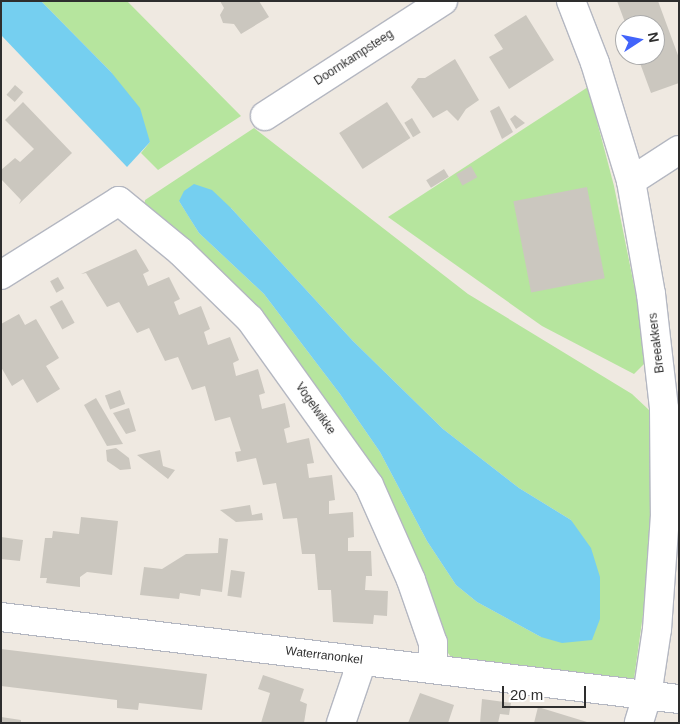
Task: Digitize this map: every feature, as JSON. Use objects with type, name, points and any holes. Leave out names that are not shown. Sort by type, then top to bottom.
[{"type":"street","name":"Doornkampsteeg","points":[[265,116],[443,1]]},
{"type":"street","name":"Breeakkers","points":[[571,1],[595,63],[631,181],[672,411],[657,629],[647,696],[638,723]]},
{"type":"street","points":[[631,181],[679,150]]},
{"type":"street","name":"Vogelwikke","points":[[1,275],[119,201],[181,252],[250,319],[369,485],[417,598],[433,643],[433,667]]},
{"type":"street","name":"Waterranonkel","points":[[1,617],[362,661],[433,667],[679,699]]},
{"type":"street","points":[[341,723],[362,661]]},
{"type":"green space","points":[[41,1],[127,1],[241,116],[158,170],[141,153],[150,142],[111,72]]},
{"type":"green space","points":[[588,87],[614,186],[638,305],[645,363],[634,374],[542,326],[388,217]]},
{"type":"green space","points":[[254,128],[468,294],[632,394],[649,410],[651,511],[646,593],[634,679],[626,683],[455,662],[448,653],[388,503],[144,212],[145,200]],"holes":[[[179,201],[231,208],[353,341],[443,429],[519,488],[571,520],[600,619],[541,637],[477,602],[456,585],[427,541],[380,452],[340,394],[264,294],[199,233]]]},
{"type":"water","points":[[1,1],[41,1],[111,72],[140,108],[150,142],[127,167],[1,35]]},
{"type":"water","points":[[194,184],[212,190],[231,208],[353,341],[443,429],[519,488],[571,520],[591,548],[600,577],[600,619],[592,640],[562,643],[541,637],[477,602],[456,585],[427,541],[380,452],[340,394],[264,294],[199,233],[179,201],[184,191]]},
{"type":"building","points":[[220,1],[259,1],[269,17],[241,34],[234,24],[223,23],[220,15],[224,8]]},
{"type":"building","points":[[617,1],[658,1],[663,15],[622,15]]},
{"type":"building","points":[[526,15],[554,60],[509,89],[489,57],[503,49],[494,35]]},
{"type":"building","points":[[665,20],[679,58],[679,83],[651,93],[641,65],[665,65]]},
{"type":"building","points":[[455,59],[479,100],[466,109],[458,121],[447,110],[433,118],[411,87],[418,78],[425,78]]},
{"type":"building","points":[[15,85],[23,92],[15,102],[6,95]]},
{"type":"building","points":[[23,102],[72,153],[19,204],[21,200],[1,179],[1,170],[15,158],[20,162],[34,149],[5,120]]},
{"type":"building","points":[[387,102],[410,138],[363,169],[339,133]]},
{"type":"building","points":[[499,106],[513,132],[502,139],[490,111]]},
{"type":"building","points":[[515,115],[525,123],[516,129],[510,119]]},
{"type":"building","points":[[412,118],[421,133],[413,137],[404,123]]},
{"type":"building","points":[[471,166],[477,177],[462,186],[456,174]]},
{"type":"building","points":[[444,169],[449,177],[431,188],[426,180]]},
{"type":"building","points":[[587,187],[605,278],[531,293],[513,201]]},
{"type":"building","points":[[136,249],[149,271],[143,274],[148,286],[169,277],[180,299],[174,302],[179,315],[201,306],[210,329],[204,332],[208,345],[230,337],[239,360],[233,363],[236,376],[258,369],[265,393],[259,395],[262,409],[285,403],[290,427],[284,429],[287,443],[309,438],[314,463],[307,464],[309,478],[332,475],[335,500],[329,501],[329,514],[353,512],[354,537],[348,538],[348,551],[371,551],[372,576],[366,576],[365,590],[388,591],[387,616],[374,615],[373,624],[333,622],[331,590],[318,590],[315,554],[302,554],[297,518],[283,519],[276,483],[263,485],[256,458],[237,462],[235,452],[241,451],[230,417],[215,421],[205,386],[192,390],[178,357],[165,361],[149,328],[137,333],[119,302],[107,307],[86,273],[81,274]]},
{"type":"building","points":[[58,277],[64,288],[56,293],[50,281]]},
{"type":"building","points":[[62,300],[75,323],[62,330],[50,307]]},
{"type":"building","points":[[19,314],[25,325],[36,319],[59,358],[46,366],[60,389],[37,403],[23,379],[12,386],[1,367],[1,324]]},
{"type":"building","points":[[120,390],[125,404],[110,410],[105,395]]},
{"type":"building","points":[[96,398],[123,444],[107,446],[84,405]]},
{"type":"building","points":[[129,408],[136,431],[126,434],[113,413]]},
{"type":"building","points":[[116,448],[129,458],[131,469],[120,470],[107,461],[106,450]]},
{"type":"building","points":[[160,450],[163,466],[175,470],[168,479],[137,455]]},
{"type":"building","points":[[250,505],[252,515],[262,513],[263,520],[236,522],[220,510]]},
{"type":"building","points":[[81,517],[118,521],[112,575],[87,572],[80,577],[80,587],[46,583],[47,578],[40,578],[45,538],[52,538],[53,531],[79,534]]},
{"type":"building","points":[[1,537],[23,540],[20,561],[1,559]]},
{"type":"building","points":[[219,538],[228,539],[222,592],[201,589],[200,596],[180,593],[179,599],[140,595],[144,567],[162,569],[186,554],[218,553]]},
{"type":"building","points":[[231,570],[245,572],[241,598],[227,596]]},
{"type":"building","points":[[1,649],[207,674],[202,710],[139,703],[138,710],[117,708],[117,700],[1,686]]},
{"type":"building","points":[[263,675],[304,689],[300,701],[307,704],[304,723],[261,723],[270,693],[258,689]]},
{"type":"building","points":[[420,693],[454,705],[448,723],[408,723]]},
{"type":"building","points":[[482,699],[511,703],[509,715],[500,714],[498,723],[480,723]]},
{"type":"building","points":[[538,707],[587,722],[587,723],[534,723]]},
{"type":"building","points":[[1,717],[21,720],[21,723],[1,723]]}]
